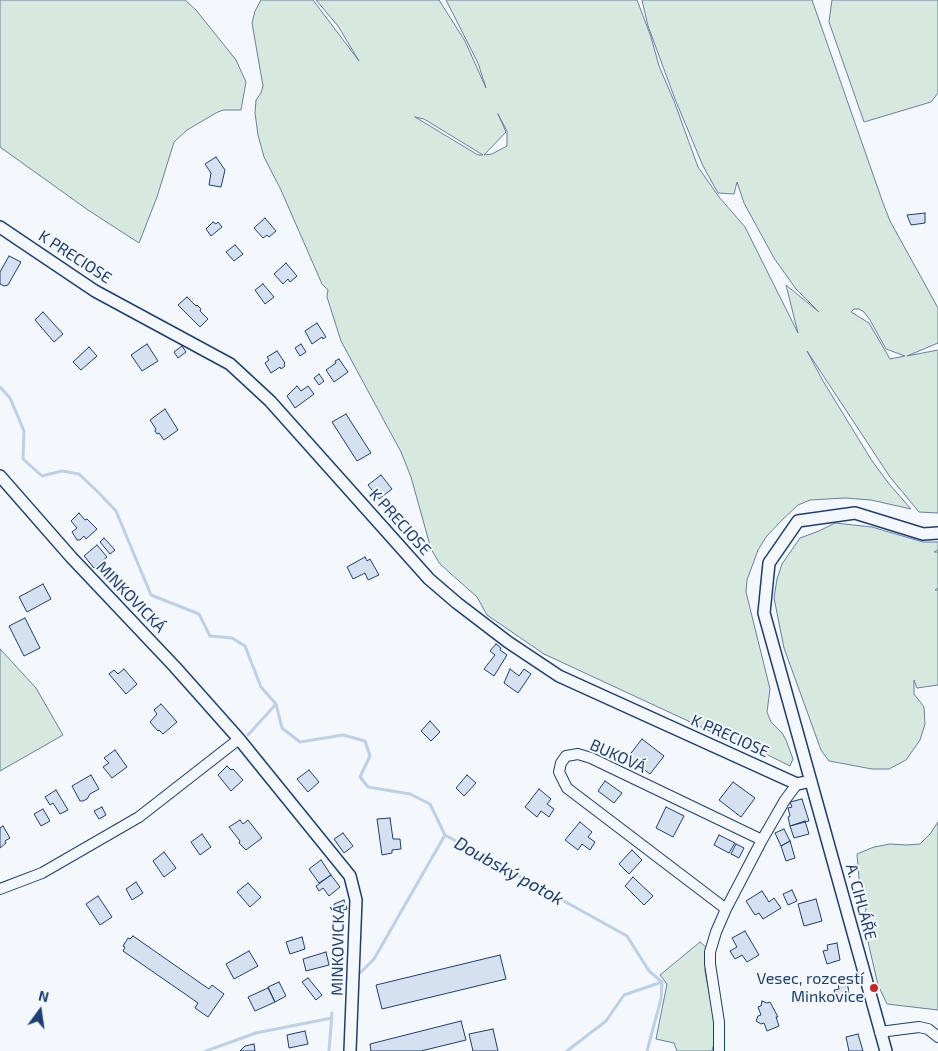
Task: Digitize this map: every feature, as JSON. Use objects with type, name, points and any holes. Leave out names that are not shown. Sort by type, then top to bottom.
[{"type":"street","name":"K PRECIOSE","points":[[0,227],[95,291],[230,364],[270,401],[429,579],[508,642],[559,676],[797,784]]},
{"type":"street","name":"MINKOVICKÁ","points":[[0,476],[71,557],[175,667],[239,739],[344,867],[354,888],[356,900],[350,1051]]},
{"type":"street","name":"A. CIHLÁŘE","points":[[886,1051],[764,613],[769,563],[798,521],[855,513],[923,534],[938,533]]},
{"type":"street","points":[[0,889],[42,873],[139,817],[239,739]]},
{"type":"street","name":"BUKOVÁ","points":[[726,909],[567,788],[558,772],[561,763],[566,756],[578,754],[591,758],[762,840]]},
{"type":"street","points":[[719,1051],[719,1022],[711,975],[710,952],[716,932],[762,840],[785,800],[797,784],[811,781]]},
{"type":"street","points":[[880,1032],[919,1027],[928,1029],[938,1037]]},
{"type":"shaded area","points":[[0,0],[185,0],[196,10],[236,60],[246,82],[241,110],[223,110],[216,113],[187,130],[174,142],[157,197],[139,243],[88,210],[0,147]]},
{"type":"shaded area","points":[[261,0],[313,0],[359,61],[338,26],[316,0],[439,0],[465,41],[486,88],[478,63],[446,0],[637,0],[651,37],[659,66],[698,167],[719,197],[745,227],[798,333],[786,285],[819,312],[796,289],[774,258],[744,203],[737,182],[734,194],[718,193],[703,166],[675,99],[648,26],[642,0],[812,0],[890,221],[938,308],[938,343],[907,356],[938,350],[938,513],[919,512],[890,477],[807,351],[872,461],[911,509],[871,500],[845,498],[810,500],[798,505],[781,521],[766,537],[758,550],[747,580],[746,592],[770,689],[767,712],[771,722],[786,740],[793,759],[790,766],[756,749],[742,746],[544,654],[487,615],[477,597],[440,564],[431,549],[411,477],[401,452],[341,341],[327,297],[328,290],[322,284],[281,190],[264,157],[255,113],[256,100],[263,86],[252,23],[255,11]],"holes":[[[498,114],[507,131],[507,146],[492,154],[484,155],[506,132]],[[415,117],[424,119],[483,155],[478,155]],[[854,309],[864,312],[886,349],[905,356],[890,359],[869,323],[851,312]]]},
{"type":"shaded area","points":[[832,0],[938,0],[938,93],[931,102],[864,122],[829,22]]},
{"type":"shaded area","points":[[835,523],[872,527],[923,542],[938,542],[938,550],[934,552],[938,552],[938,588],[935,590],[938,590],[938,685],[917,688],[914,680],[914,694],[924,707],[925,724],[920,740],[906,760],[889,769],[872,769],[829,761],[821,750],[784,648],[774,598],[782,564],[800,538]]},
{"type":"shaded area","points":[[0,649],[36,688],[63,735],[0,771]]},
{"type":"shaded area","points":[[938,822],[938,1010],[887,1004],[878,985],[863,920],[866,908],[859,879],[857,854],[874,847],[890,844],[920,844]]},
{"type":"shaded area","points":[[700,942],[707,948],[705,971],[714,1018],[714,1043],[712,1051],[677,1051],[674,1043],[656,1039],[667,984],[660,975]]},
{"type":"building","points":[[216,157],[225,170],[221,187],[209,185],[211,173],[205,164]]},
{"type":"building","points":[[925,213],[925,223],[911,225],[907,215]]},
{"type":"building","points":[[265,218],[276,231],[269,237],[267,235],[263,238],[254,228]]},
{"type":"building","points":[[213,222],[216,224],[218,222],[222,227],[211,236],[206,229]]},
{"type":"building","points":[[235,245],[243,254],[234,261],[226,252]]},
{"type":"building","points":[[9,256],[21,262],[8,285],[4,286],[0,284],[0,272]]},
{"type":"building","points":[[286,263],[297,276],[290,282],[288,279],[283,284],[274,274]]},
{"type":"building","points":[[263,284],[274,297],[265,304],[255,290]]},
{"type":"building","points":[[187,297],[201,309],[200,311],[208,319],[200,327],[178,305]]},
{"type":"building","points":[[43,312],[63,334],[54,342],[35,320]]},
{"type":"building","points":[[317,323],[326,337],[323,339],[322,337],[312,344],[305,331]]},
{"type":"building","points":[[147,344],[158,361],[142,371],[131,355]]},
{"type":"building","points":[[301,344],[306,352],[300,356],[295,348]]},
{"type":"building","points":[[182,346],[186,352],[178,358],[174,352]]},
{"type":"building","points":[[89,347],[97,356],[81,370],[73,362]]},
{"type":"building","points":[[277,351],[285,366],[271,373],[265,363],[269,360],[267,357]]},
{"type":"building","points":[[339,359],[348,372],[334,382],[326,370]]},
{"type":"building","points":[[319,374],[324,381],[319,385],[314,378]]},
{"type":"building","points":[[297,386],[301,391],[308,386],[314,394],[295,408],[287,396]]},
{"type":"building","points":[[165,409],[178,430],[164,440],[159,433],[157,434],[150,420]]},
{"type":"building","points":[[346,414],[371,453],[357,461],[332,422]]},
{"type":"building","points":[[381,475],[392,489],[379,499],[368,485]]},
{"type":"building","points":[[79,513],[97,529],[86,539],[84,536],[77,540],[72,532],[77,528],[71,521]]},
{"type":"building","points":[[104,538],[115,550],[110,554],[100,542]]},
{"type":"building","points":[[97,545],[107,557],[94,568],[84,556]]},
{"type":"building","points":[[365,557],[367,561],[370,559],[379,575],[368,580],[365,573],[353,579],[347,567]]},
{"type":"building","points":[[43,584],[51,599],[27,612],[19,597]]},
{"type":"building","points":[[25,618],[40,648],[24,656],[9,626]]},
{"type":"building","points":[[496,644],[507,655],[494,676],[484,669],[495,655],[490,651]]},
{"type":"building","points":[[124,669],[137,684],[126,694],[109,674],[114,670],[118,674]]},
{"type":"building","points":[[510,669],[519,676],[524,669],[531,674],[518,693],[504,683]]},
{"type":"building","points":[[161,704],[177,722],[163,734],[150,722],[157,714],[154,710]]},
{"type":"building","points":[[430,721],[440,732],[431,741],[421,731]]},
{"type":"building","points":[[642,739],[664,756],[650,774],[628,757]]},
{"type":"building","points":[[115,750],[127,767],[112,778],[103,767],[109,763],[104,758]]},
{"type":"building","points":[[227,766],[231,770],[233,769],[243,780],[231,791],[218,775]]},
{"type":"building","points":[[309,770],[319,782],[308,792],[297,779]]},
{"type":"building","points":[[91,775],[99,789],[90,794],[87,799],[80,801],[72,786]]},
{"type":"building","points":[[467,775],[476,783],[464,796],[456,788]]},
{"type":"building","points":[[605,781],[622,793],[614,803],[598,791]]},
{"type":"building","points":[[733,782],[755,798],[741,817],[719,800]]},
{"type":"building","points":[[539,789],[551,799],[547,804],[554,809],[549,817],[541,811],[537,817],[525,807]]},
{"type":"building","points":[[56,790],[68,810],[60,814],[53,803],[50,805],[45,797]]},
{"type":"building","points":[[802,799],[809,821],[790,826],[788,808],[792,807],[790,802]]},
{"type":"building","points":[[102,807],[106,815],[99,819],[94,811]]},
{"type":"building","points":[[666,807],[684,816],[673,837],[656,828]]},
{"type":"building","points":[[43,809],[50,821],[41,826],[34,814]]},
{"type":"building","points":[[390,818],[393,839],[400,839],[401,849],[392,850],[392,853],[382,855],[377,819]]},
{"type":"building","points":[[240,820],[243,824],[248,820],[262,838],[246,850],[229,827]]},
{"type":"building","points":[[805,821],[809,834],[794,838],[790,826]]},
{"type":"building","points":[[580,822],[592,832],[588,837],[595,842],[590,850],[582,844],[578,850],[565,840]]},
{"type":"building","points":[[3,826],[10,838],[0,848],[0,828]]},
{"type":"building","points":[[784,829],[790,841],[781,846],[775,833]]},
{"type":"building","points":[[343,833],[353,846],[344,853],[334,839]]},
{"type":"building","points":[[202,834],[211,847],[200,855],[191,842]]},
{"type":"building","points":[[719,835],[735,843],[729,853],[714,845]]},
{"type":"building","points":[[790,841],[795,858],[786,861],[781,846]]},
{"type":"building","points":[[736,844],[744,848],[739,858],[731,854]]},
{"type":"building","points":[[632,850],[642,860],[629,874],[619,864]]},
{"type":"building","points":[[164,852],[176,868],[164,877],[153,861]]},
{"type":"building","points":[[321,860],[331,875],[319,883],[309,869]]},
{"type":"building","points":[[331,875],[340,887],[329,896],[323,888],[319,891],[316,886]]},
{"type":"building","points":[[633,877],[653,896],[644,905],[625,886]]},
{"type":"building","points":[[136,882],[143,893],[132,900],[126,889]]},
{"type":"building","points":[[248,883],[261,897],[250,907],[237,892]]},
{"type":"building","points":[[792,890],[797,901],[788,905],[783,894]]},
{"type":"building","points":[[762,891],[769,902],[774,898],[781,908],[763,919],[759,913],[755,915],[746,901]]},
{"type":"building","points":[[98,896],[112,917],[100,925],[86,904]]},
{"type":"building","points":[[816,899],[822,921],[804,926],[798,904]]},
{"type":"building","points":[[344,900],[347,909],[337,912],[334,904]]},
{"type":"building","points":[[745,931],[759,955],[747,962],[742,955],[735,959],[730,951],[737,947],[732,938]]},
{"type":"building","points":[[133,936],[209,989],[212,985],[224,994],[208,1017],[195,1008],[198,1003],[123,951],[125,947],[123,946],[128,938],[130,939]]},
{"type":"building","points":[[302,937],[305,949],[290,954],[286,942]]},
{"type":"building","points":[[837,943],[840,960],[827,964],[823,951],[828,950],[827,945]]},
{"type":"building","points":[[249,951],[258,966],[234,979],[226,964]]},
{"type":"building","points":[[326,952],[329,965],[306,971],[303,959]]},
{"type":"building","points":[[500,955],[506,979],[382,1009],[376,985]]},
{"type":"building","points":[[308,978],[322,995],[316,1000],[302,982]]},
{"type":"building","points":[[847,981],[850,999],[837,1002],[834,990],[839,989],[838,984]]},
{"type":"building","points":[[279,982],[286,996],[275,1002],[268,987]]},
{"type":"building","points":[[268,988],[275,1002],[255,1011],[248,997]]},
{"type":"building","points":[[762,1001],[770,1002],[778,1017],[776,1017],[779,1026],[767,1031],[764,1023],[761,1024],[756,1021],[758,1016],[761,1015],[758,1007],[761,1006]]},
{"type":"building","points":[[461,1021],[466,1040],[421,1051],[371,1051],[370,1044]]},
{"type":"building","points":[[493,1029],[498,1051],[473,1051],[469,1034]]},
{"type":"building","points":[[305,1031],[308,1044],[289,1048],[287,1035]]},
{"type":"building","points":[[858,1034],[863,1051],[849,1051],[846,1037]]},
{"type":"building","points":[[254,1044],[255,1051],[240,1051],[245,1046]]},
{"type":"waterway","name":"Doubský potok","points":[[0,387],[10,398],[24,431],[23,459],[42,476],[62,471],[79,474],[99,493],[116,511],[151,595],[199,614],[210,636],[232,638],[245,646],[261,687],[276,704],[282,728],[300,742],[343,735],[365,741],[370,756],[360,777],[368,787],[410,794],[430,804],[445,835],[627,936],[649,971],[662,982],[661,999],[647,1051]]},
{"type":"waterway","points":[[248,735],[276,704]]},
{"type":"waterway","points":[[360,973],[374,959],[445,835]]},
{"type":"waterway","points":[[567,1051],[606,1021],[624,995],[662,982]]},
{"type":"waterway","points":[[329,1051],[332,1013]]},
{"type":"waterway","points":[[206,1051],[256,1033],[332,1018]]},
{"type":"place","name":"Vesec, rozcestí Minkovice","points":[[874,988]]}]
